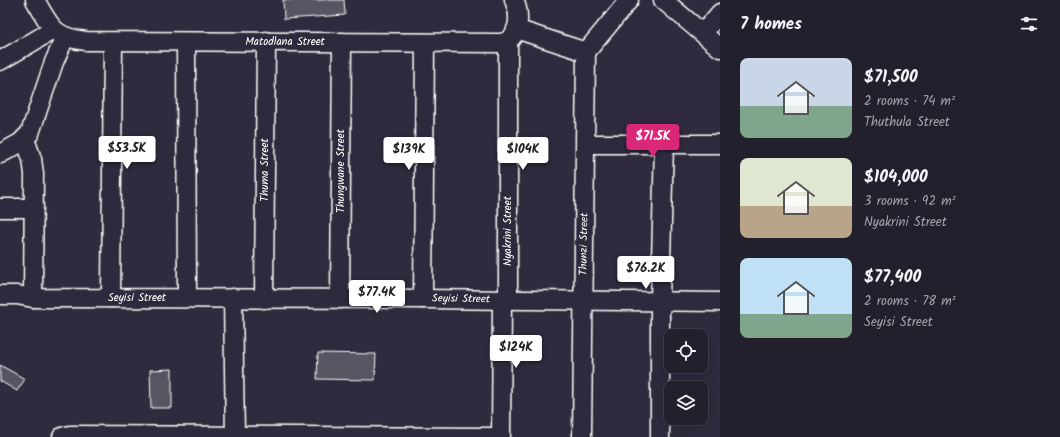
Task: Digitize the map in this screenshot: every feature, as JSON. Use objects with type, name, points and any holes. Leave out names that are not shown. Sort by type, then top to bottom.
[{"type":"street","points":[[0,154],[25,139],[30,133],[58,52],[60,33],[35,0]]},
{"type":"street","points":[[514,0],[518,9],[519,22],[512,35],[586,52],[629,0]]},
{"type":"street","points":[[663,0],[720,48]]},
{"type":"street","points":[[703,33],[720,13]]},
{"type":"street","points":[[0,61],[60,33]]},
{"type":"street","name":"Matodlana Street","points":[[60,33],[86,41],[113,42],[266,41],[500,43],[512,35]]},
{"type":"street","name":"Nyakrini Street","points":[[501,437],[512,35]]},
{"type":"street","name":"Thuma Street","points":[[264,299],[266,41]]},
{"type":"street","points":[[111,298],[113,42]]},
{"type":"street","points":[[186,42],[187,298]]},
{"type":"street","name":"Thungwane Street","points":[[340,299],[342,42]]},
{"type":"street","points":[[423,298],[425,43]]},
{"type":"street","name":"Thunzi Street","points":[[582,437],[586,52]]},
{"type":"street","points":[[25,139],[33,165],[33,298]]},
{"type":"street","points":[[660,437],[660,301],[664,143]]},
{"type":"street","points":[[586,144],[720,144]]},
{"type":"street","points":[[0,208],[34,208]]},
{"type":"street","name":"Seyisi Street","points":[[0,295],[17,295],[33,298],[423,298],[720,302]]},
{"type":"street","name":"Seyisi Street","points":[[0,307],[18,305],[33,298]]},
{"type":"street","points":[[233,298],[235,436]]},
{"type":"street","points":[[62,437],[70,435],[491,437]]},
{"type":"building","points":[[283,0],[344,0],[345,15],[284,19]]},
{"type":"building","points":[[318,353],[376,354],[375,380],[317,379]]},
{"type":"building","points":[[0,365],[25,379],[17,391],[0,381]]},
{"type":"building","points":[[172,369],[172,408],[151,408],[150,370]]}]
